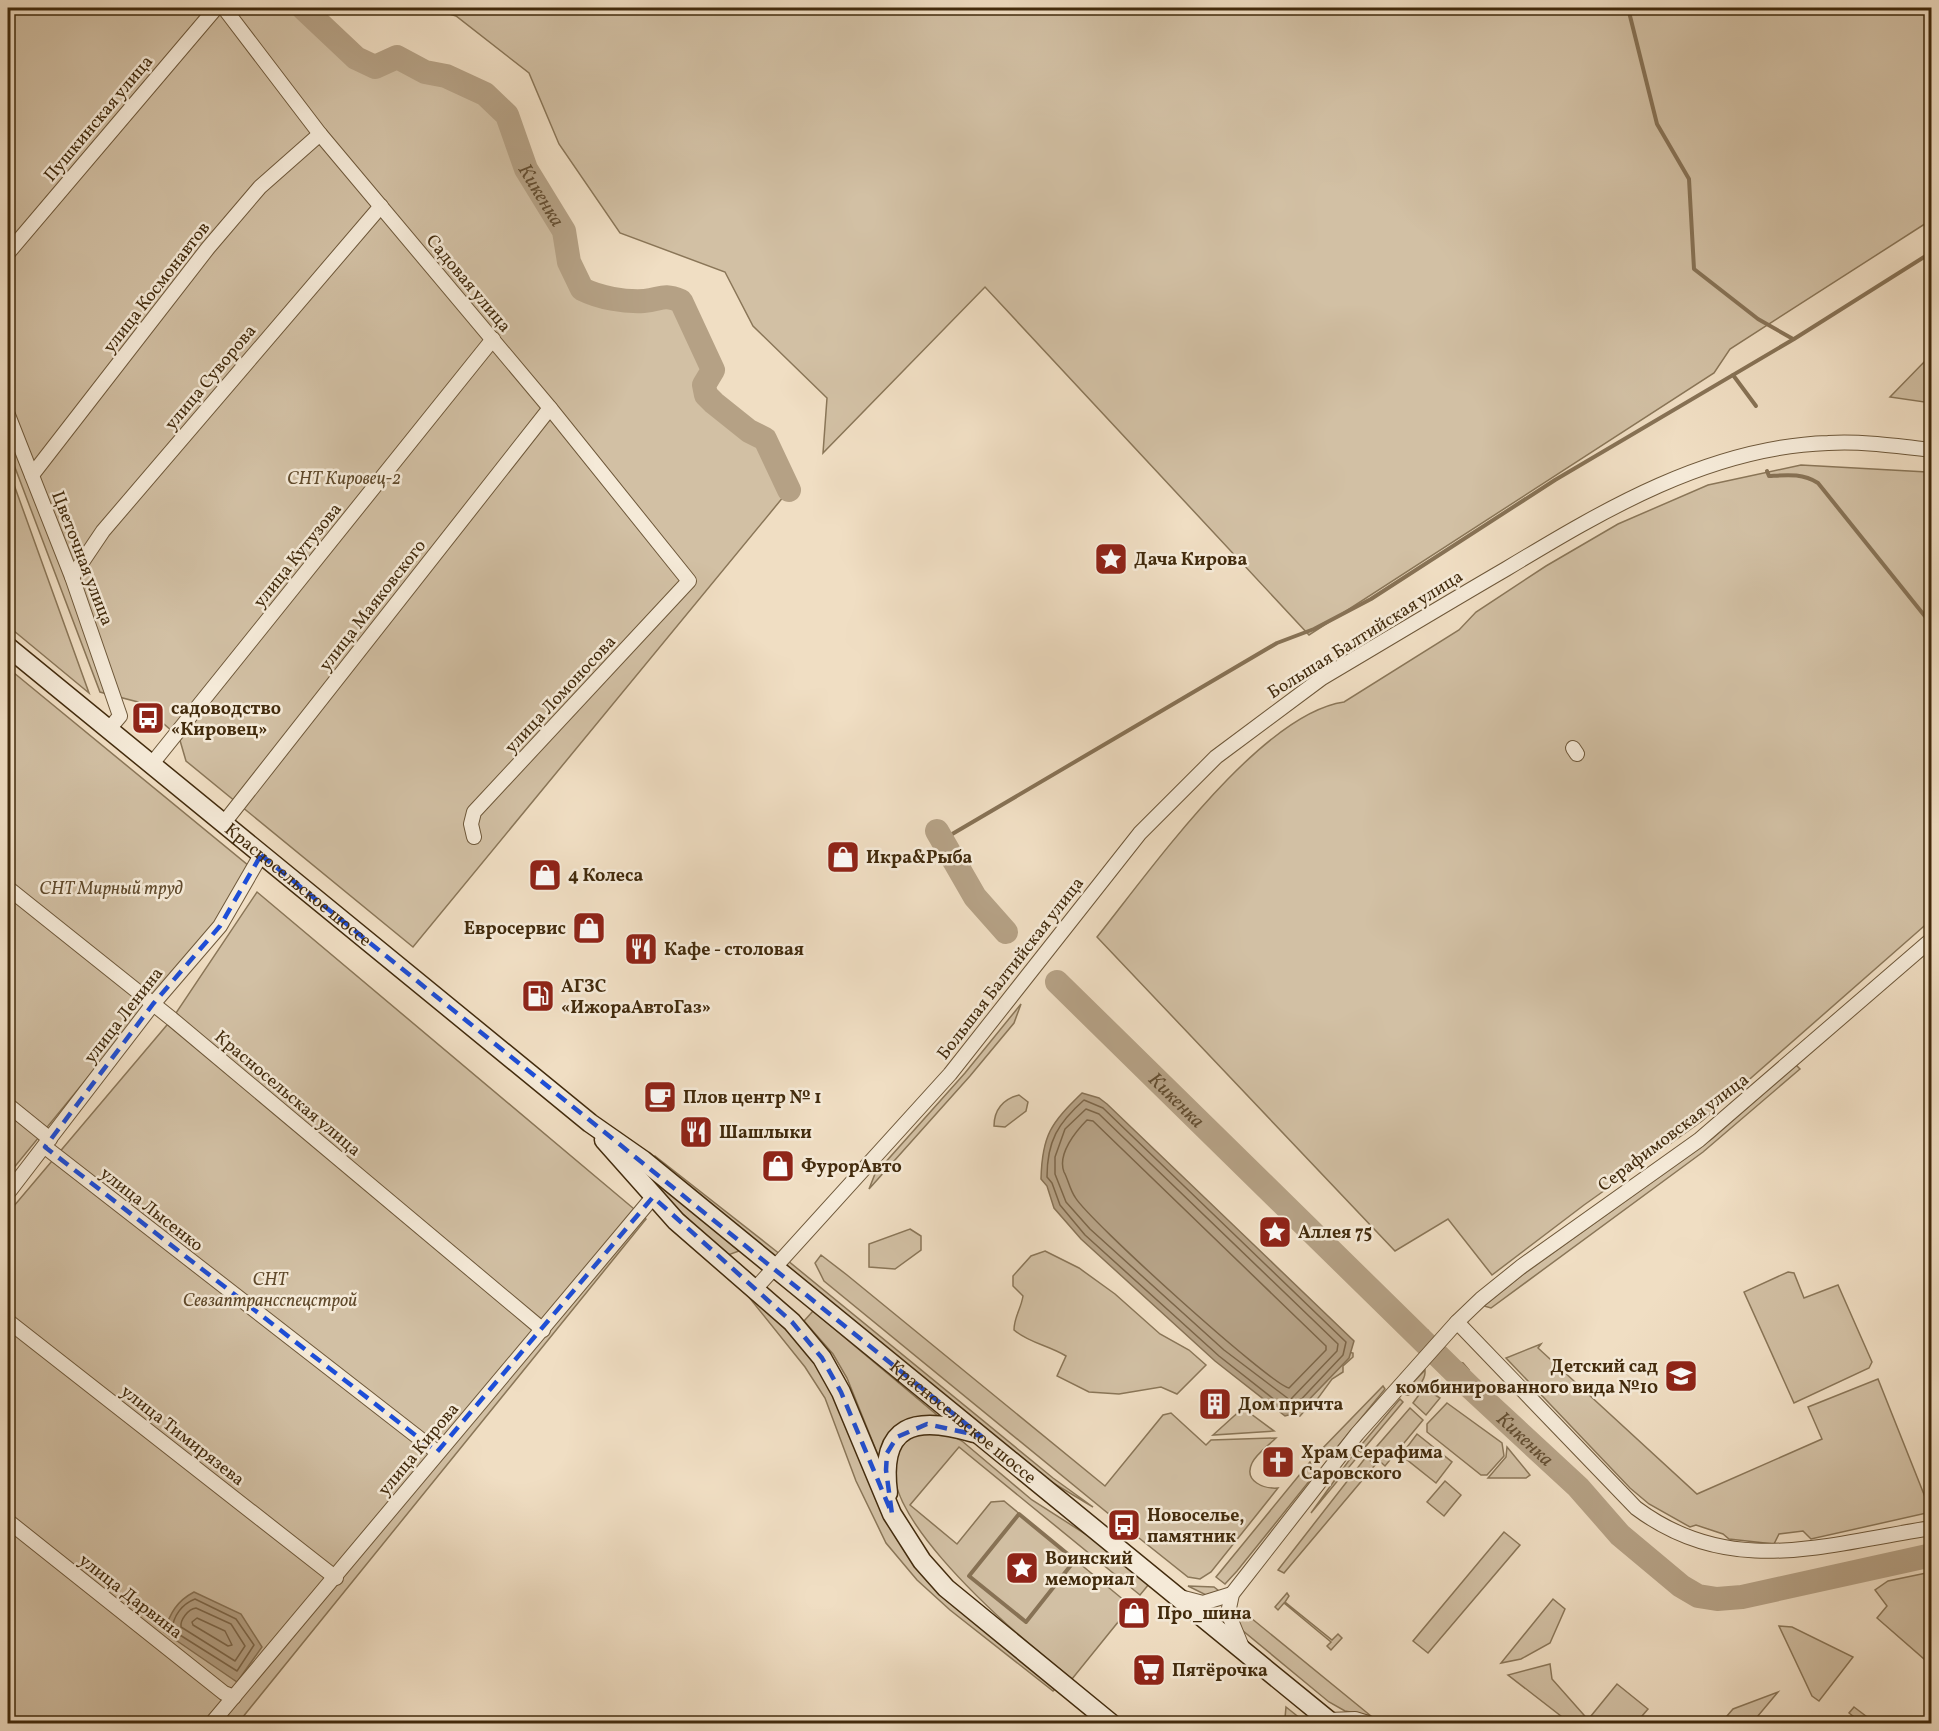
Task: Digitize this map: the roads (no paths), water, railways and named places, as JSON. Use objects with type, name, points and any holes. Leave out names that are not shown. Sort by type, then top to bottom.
[{"type":"main road","name":"Красносельское шоссе","points":[[8,647],[114,723],[151,765],[590,1123],[643,1160],[1331,1722]]},
{"type":"main road","name":"Красносельское шоссе","points":[[590,1123],[676,1221],[756,1288],[800,1331],[832,1374],[892,1514],[922,1561],[946,1588],[1112,1724]]},
{"type":"main road","points":[[892,1514],[886,1470],[887,1453],[897,1437],[911,1427],[927,1424],[945,1425],[981,1436]]},
{"type":"street","name":"Пушкинская улица","points":[[8,253],[216,8]]},
{"type":"street","name":"Садовая улица","points":[[224,8],[320,134],[550,408],[689,581]]},
{"type":"street","name":"улица Космонавтов","points":[[32,475],[252,196],[320,134]]},
{"type":"street","name":"улица Суворова","points":[[72,577],[103,531],[381,206]]},
{"type":"street","name":"улица Кутузова","points":[[151,765],[493,339]]},
{"type":"street","name":"улица Маяковского","points":[[223,824],[550,408]]},
{"type":"street","name":"Цветочная улица","points":[[8,415],[72,577],[114,723]]},
{"type":"street","name":"Большая Балтийская улица","points":[[756,1288],[950,1074],[1140,833],[1216,757],[1290,700],[1322,678],[1596,515],[1656,486],[1723,461],[1768,450],[1826,442],[1869,442],[1932,450]]},
{"type":"street","name":"улица Ломоносова","points":[[474,837],[471,824],[474,812],[689,581]]},
{"type":"street","name":"улица Ленина","points":[[8,1193],[153,1004],[220,926],[261,855]]},
{"type":"street","name":"Красносельская улица","points":[[8,888],[153,1004],[543,1330]]},
{"type":"street","name":"Серафимовская улица","points":[[1232,1594],[1328,1470],[1419,1362],[1457,1322],[1522,1266],[1699,1140],[1932,939]]},
{"type":"street","name":"улица Лысенко","points":[[8,1105],[47,1143],[437,1452]]},
{"type":"street","name":"улица Кирова","points":[[211,1724],[336,1578],[437,1452],[543,1330],[653,1197]]},
{"type":"street","name":"улица Тимирязева","points":[[8,1320],[336,1578]]},
{"type":"street","points":[[1457,1322],[1636,1508],[1656,1523],[1687,1538],[1708,1546],[1758,1552],[1804,1549],[1932,1528]]},
{"type":"street","name":"улица Дарвина","points":[[8,1521],[224,1693],[234,1697]]},
{"type":"street","points":[[1179,1597],[1203,1603],[1232,1594],[1228,1613],[1243,1649]]},
{"type":"street","points":[[1331,1722],[1354,1719],[1371,1724]]},
{"type":"water","points":[[1082,1093],[1099,1098],[1107,1104],[1354,1341],[1349,1358],[1296,1413],[1285,1416],[1215,1361],[1081,1239],[1054,1208],[1047,1186],[1041,1179],[1043,1151],[1056,1122]]},
{"type":"water","points":[[1458,1362],[1463,1363],[1469,1370],[1454,1383],[1447,1375]]},
{"type":"water","points":[[194,1592],[241,1614],[262,1647],[237,1682],[164,1632],[175,1608]]},
{"type":"waterway","name":"Кикенка","points":[[303,8],[356,58],[375,67],[397,57],[425,72],[446,76],[485,94],[507,115],[526,169],[564,231],[569,262],[582,289],[596,295],[628,301],[665,297],[681,301],[713,370],[704,385],[706,395],[749,431],[765,439],[789,490]]},
{"type":"waterway","points":[[1628,8],[1657,124],[1689,179],[1694,269],[1758,319],[1793,339]]},
{"type":"waterway","points":[[942,840],[1277,643],[1314,629],[1371,599],[1555,480],[1794,339],[1932,252]]},
{"type":"waterway","points":[[1733,375],[1756,406]]},
{"type":"waterway","points":[[1767,471],[1769,476],[1800,476],[1818,483],[1932,625]]},
{"type":"waterway","name":"Кикенка","points":[[937,831],[975,897],[1006,932]]},
{"type":"waterway","name":"Кикенка","points":[[1057,982],[1471,1388],[1578,1487],[1620,1535],[1681,1586],[1698,1596],[1717,1599],[1742,1597],[1932,1555]]},
{"type":"waterway","points":[[1421,1336],[1427,1331]]},
{"type":"waterway","points":[[1019,1514],[1075,1560],[1026,1622],[969,1576],[1019,1514]]},
{"type":"place","name":"Дача Кирова","points":[[1111,559]]},
{"type":"place","name":"садоводство «Кировец»","points":[[148,718]]},
{"type":"place","name":"Икра&Рыба","points":[[843,857]]},
{"type":"place","name":"4 Колеса","points":[[545,875]]},
{"type":"place","name":"Евросервис","points":[[589,928]]},
{"type":"place","name":"Кафе - столовая","points":[[641,949]]},
{"type":"place","name":"АГЗС «ИжораАвтоГаз»","points":[[538,996]]},
{"type":"place","name":"Плов центр № 1","points":[[660,1097]]},
{"type":"place","name":"Шашлыки","points":[[696,1132]]},
{"type":"place","name":"ФурорАвто","points":[[778,1166]]},
{"type":"place","name":"Аллея 75","points":[[1275,1232]]},
{"type":"place","name":"Детский сад комбинированного вида №10","points":[[1681,1376]]},
{"type":"place","name":"Дом причта","points":[[1215,1404]]},
{"type":"place","name":"Храм Серафима Саровского","points":[[1278,1462]]},
{"type":"place","name":"Новоселье, памятник","points":[[1124,1525]]},
{"type":"place","name":"Воинский мемориал","points":[[1022,1568]]},
{"type":"place","name":"Про_шина","points":[[1134,1613]]},
{"type":"place","name":"Пятёрочка","points":[[1149,1670]]},
{"type":"park label","name":"СНТ Кировец-2","points":[[344,478]]},
{"type":"park label","name":"СНТ Мирный труд","points":[[111,888]]},
{"type":"park label","name":"СНТ Севзаптрансспецстрой","points":[[270,1289]]}]
